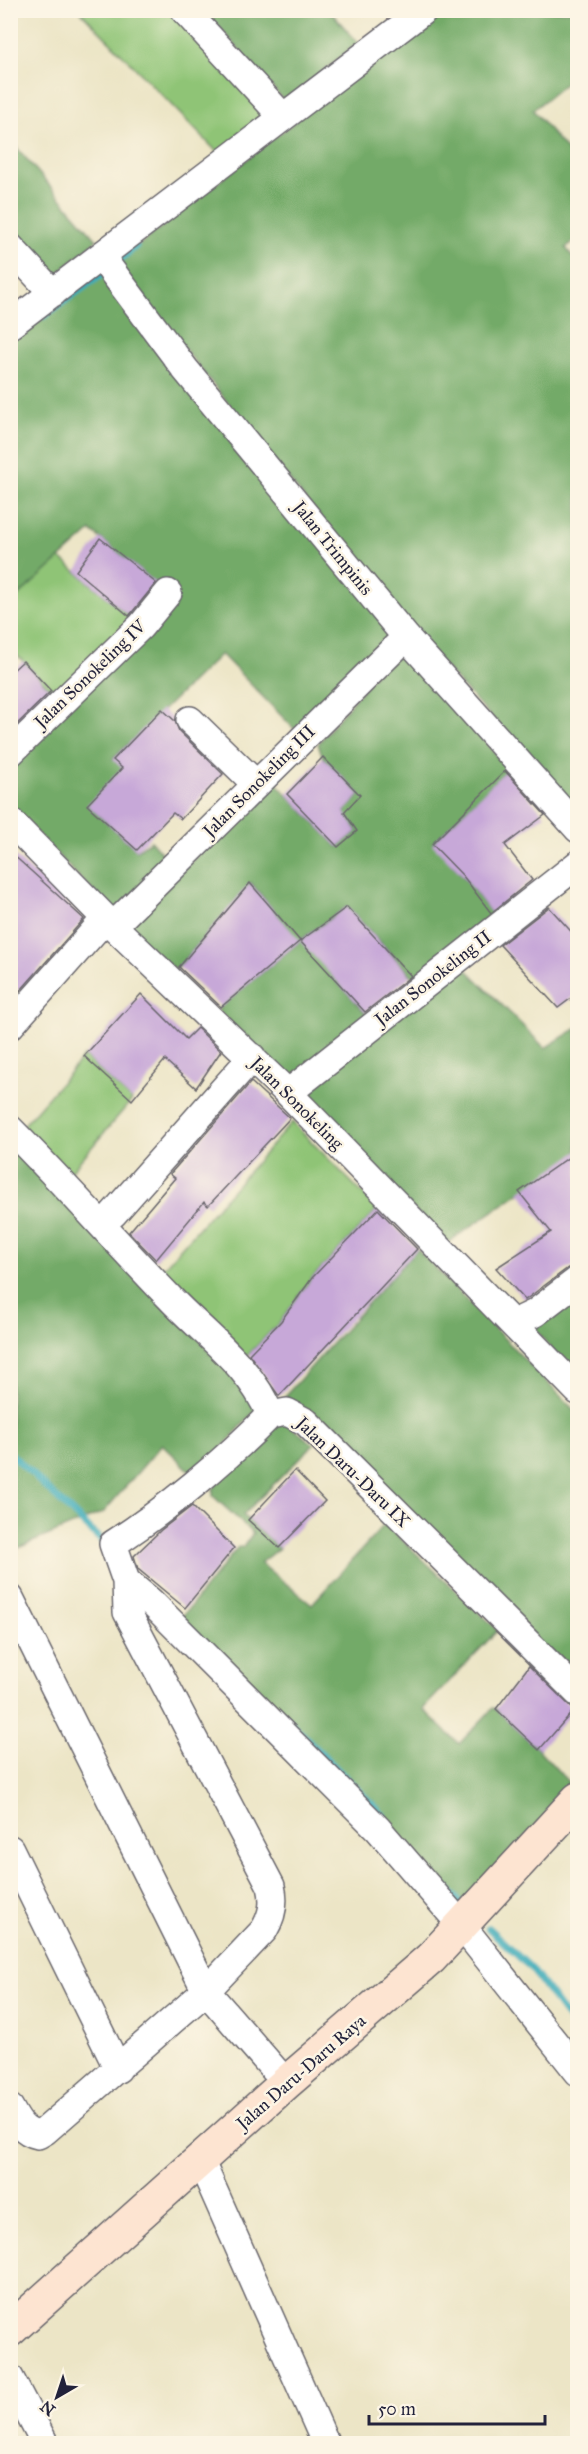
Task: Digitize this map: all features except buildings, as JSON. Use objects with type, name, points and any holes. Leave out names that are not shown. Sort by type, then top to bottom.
[{"type":"main road","name":"Jalan Daru-Daru Raya","points":[[10,2330],[201,2162],[286,2083],[389,1996],[462,1926],[578,1799]]},
{"type":"street","points":[[184,10],[283,117]]},
{"type":"street","points":[[10,325],[102,258],[424,10]]},
{"type":"street","points":[[10,247],[53,293]]},
{"type":"street","name":"Jalan Trimpinis","points":[[102,258],[185,369],[406,637],[576,824]]},
{"type":"street","name":"Jalan Sonokeling IV","points":[[10,753],[141,626],[168,593]]},
{"type":"street","name":"Jalan Sonokeling III","points":[[12,1009],[110,922],[256,784],[406,637]]},
{"type":"street","points":[[190,720],[256,784]]},
{"type":"street","name":"Jalan Sonokeling","points":[[12,827],[252,1057],[578,1391]]},
{"type":"street","name":"Jalan Sonokeling II","points":[[288,1093],[578,864]]},
{"type":"street","points":[[113,1214],[252,1057]]},
{"type":"street","name":"Jalan Daru-Daru IX","points":[[10,1129],[170,1298],[233,1360],[253,1383],[270,1415],[287,1412],[306,1422],[578,1693]]},
{"type":"street","points":[[514,1323],[535,1313],[578,1280]]},
{"type":"street","points":[[10,2108],[18,2123],[30,2134],[38,2135],[206,1991],[264,1930],[271,1919],[273,1896],[127,1612],[126,1581],[113,1544],[135,1530],[245,1440],[270,1415]]},
{"type":"street","points":[[126,1581],[151,1602],[378,1829],[462,1926],[578,2072]]},
{"type":"street","points":[[10,1598],[206,1991],[286,2083]]},
{"type":"street","points":[[10,1849],[117,2069]]},
{"type":"street","points":[[201,2162],[326,2444]]},
{"type":"street","points":[[10,2378],[45,2444]]},
{"type":"green space","points":[[80,11],[173,11],[269,113],[219,154]]},
{"type":"green space","points":[[205,11],[330,11],[358,43],[285,102]]},
{"type":"green space","points":[[435,11],[573,11],[577,16],[577,74],[533,110],[577,163],[577,239],[566,248],[578,264],[578,810],[409,629],[116,263]]},
{"type":"green space","points":[[10,140],[97,240],[48,282],[11,240]]},
{"type":"green space","points":[[104,273],[508,769],[433,843],[463,876],[493,915],[415,979],[347,907],[301,940],[369,1017],[292,1083],[217,1010],[299,942],[251,883],[176,970],[121,928],[275,782],[338,847],[357,831],[344,812],[360,795],[323,757],[318,744],[401,642],[303,738],[221,654],[113,759],[130,775],[88,805],[137,850],[151,841],[168,860],[116,915],[11,807],[11,764],[168,593],[91,531],[11,602],[11,340]]},
{"type":"green space","points":[[60,558],[141,626],[62,701],[11,649],[10,602]]},
{"type":"green space","points":[[463,966],[545,1048],[577,1028],[577,1153],[447,1243],[300,1095]]},
{"type":"green space","points":[[84,1056],[132,1100],[62,1182],[16,1134]]},
{"type":"green space","points":[[292,1122],[378,1209],[312,1278],[281,1321],[242,1361],[157,1275]]},
{"type":"green space","points":[[10,1138],[261,1404],[196,1477],[162,1444],[104,1512],[11,1551]]},
{"type":"green space","points":[[417,1249],[577,1413],[577,1684],[285,1396]]},
{"type":"green space","points":[[577,1293],[577,1382],[533,1326]]},
{"type":"green space","points":[[279,1418],[314,1444],[243,1515],[279,1548],[260,1563],[312,1604],[385,1524],[498,1630],[423,1709],[459,1744],[493,1708],[496,1709],[539,1750],[572,1786],[461,1908],[181,1618],[238,1547],[243,1547],[253,1533],[213,1496],[213,1489],[244,1448]]},
{"type":"waterway","points":[[117,264],[136,246]]},
{"type":"waterway","points":[[44,316],[104,273]]},
{"type":"waterway","points":[[10,1453],[106,1545]]},
{"type":"waterway","points":[[278,1710],[383,1815]]},
{"type":"waterway","points":[[445,1887],[459,1901]]},
{"type":"waterway","points":[[488,1928],[531,1968],[578,2032]]}]
